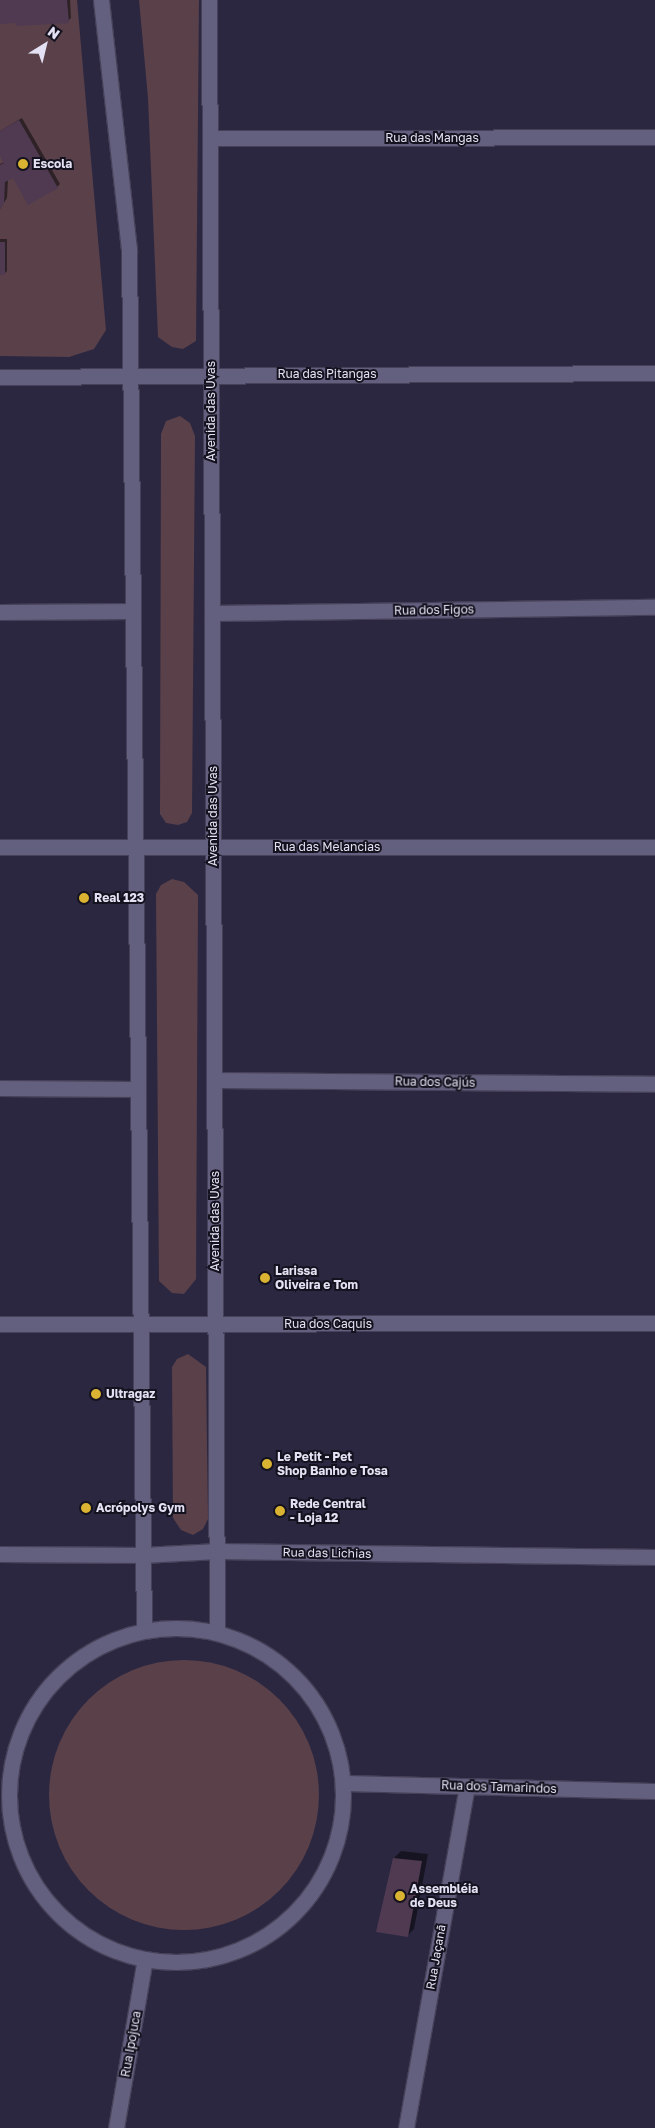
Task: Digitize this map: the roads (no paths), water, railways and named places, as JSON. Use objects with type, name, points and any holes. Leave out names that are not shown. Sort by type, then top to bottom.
[{"type":"street","points":[[101,0],[129,249],[144,1630]]},
{"type":"street","name":"Avenida das Uvas","points":[[209,0],[217,1633]]},
{"type":"street","name":"Rua das Mangas","points":[[210,138],[655,137]]},
{"type":"street","name":"Rua das Pitangas","points":[[0,377],[130,378],[211,374],[655,373]]},
{"type":"street","name":"Rua dos Figos","points":[[212,613],[655,607]]},
{"type":"street","points":[[0,612],[133,611]]},
{"type":"street","name":"Rua das Melancias","points":[[0,847],[655,847]]},
{"type":"street","name":"Rua dos Cajús","points":[[214,1080],[655,1084]]},
{"type":"street","points":[[0,1088],[138,1089]]},
{"type":"street","name":"Rua dos Caquis","points":[[0,1324],[655,1323]]},
{"type":"street","name":"Rua das Lichias","points":[[0,1554],[143,1555],[217,1551],[655,1557]]},
{"type":"street","points":[[180,1628],[217,1633],[260,1650],[297,1680],[324,1717],[340,1761],[343,1783],[341,1826],[328,1868],[296,1912],[252,1945],[216,1958],[179,1962],[145,1960],[92,1940],[48,1903],[19,1855],[4,1791],[15,1746],[40,1698],[63,1670],[101,1645],[144,1630],[180,1628]]},
{"type":"street","name":"Rua dos Tamarindos","points":[[343,1783],[655,1791]]},
{"type":"street","name":"Rua Jaçanã","points":[[406,2128],[466,1786]]},
{"type":"street","name":"Rua Ipojuca","points":[[116,2128],[145,1960]]},
{"type":"place","name":"Escola","points":[[23,164]]},
{"type":"place","name":"Real 123","points":[[84,898]]},
{"type":"place","name":"Larissa Oliveira e Tom","points":[[265,1278]]},
{"type":"place","name":"Ultragaz","points":[[96,1394]]},
{"type":"place","name":"Le Petit - Pet Shop Banho e Tosa","points":[[267,1464]]},
{"type":"place","name":"Acrópolys Gym","points":[[86,1508]]},
{"type":"place","name":"Rede Central - Loja 12","points":[[280,1511]]},
{"type":"place","name":"Assembléia de Deus","points":[[400,1896]]}]
